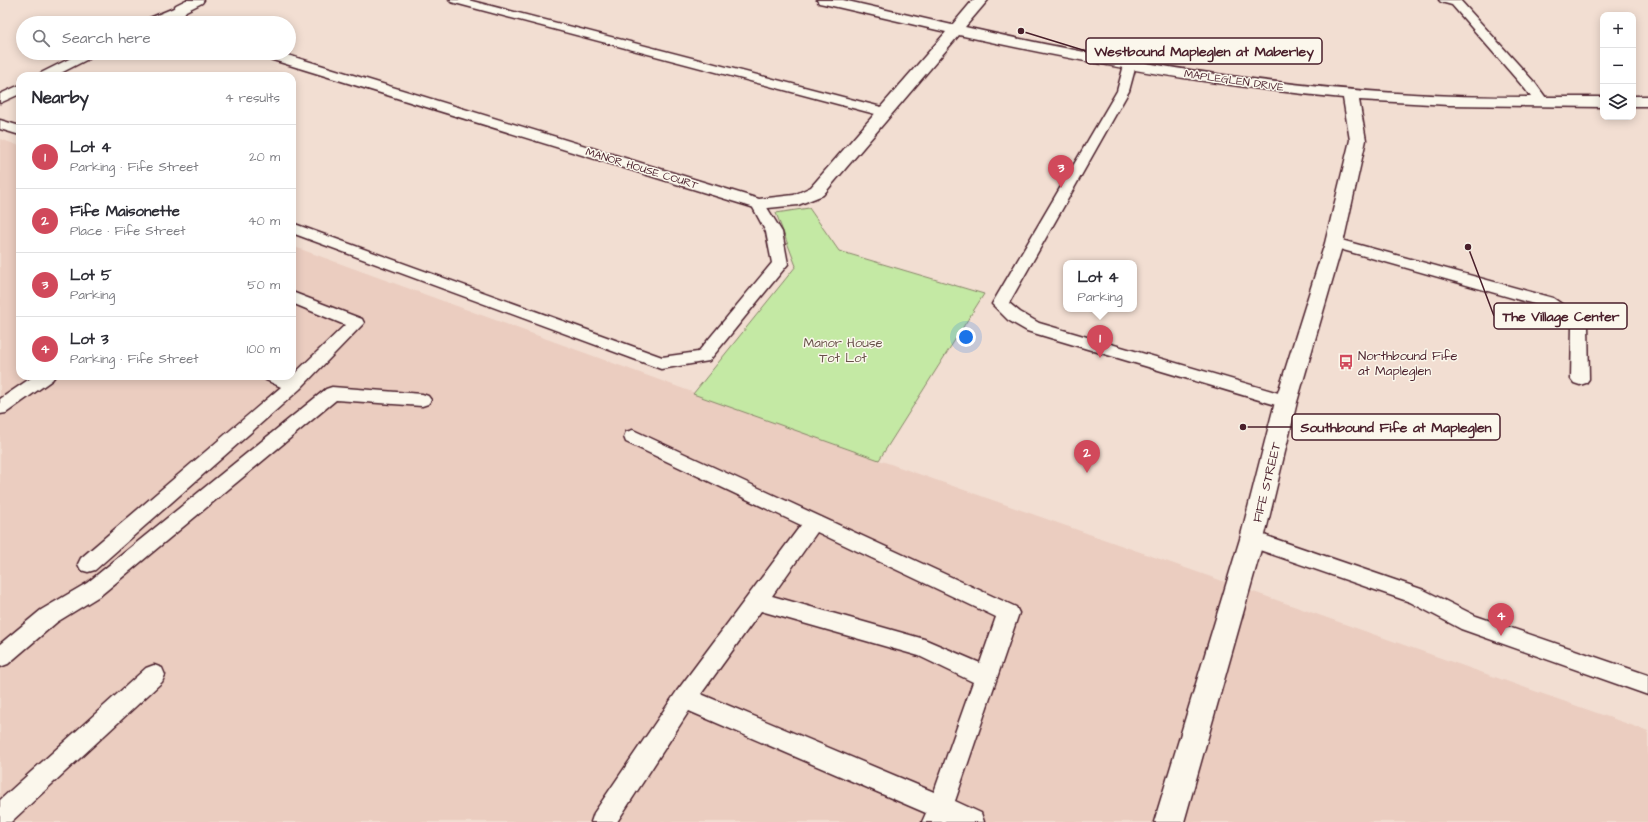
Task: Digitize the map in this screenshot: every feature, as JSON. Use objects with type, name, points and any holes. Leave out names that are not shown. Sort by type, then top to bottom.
[{"type":"street","points":[[175,16],[181,8],[197,0]]},
{"type":"street","name":"MAPLEGLEN DRIVE","points":[[824,0],[955,30],[1130,65],[1295,88],[1399,98],[1600,102]]},
{"type":"street","name":"MANOR HOUSE COURT","points":[[288,60],[758,204],[798,200],[817,191],[981,0]]},
{"type":"street","name":"FIFE STREET","points":[[1169,822],[1252,539],[1286,402],[1334,242],[1358,140],[1350,94]]},
{"type":"street","points":[[1636,101],[1648,101]]},
{"type":"lane","points":[[455,0],[884,112]]},
{"type":"lane","points":[[1444,0],[1456,2],[1542,102]]},
{"type":"lane","points":[[164,16],[181,8]]},
{"type":"lane","points":[[53,72],[76,60]]},
{"type":"lane","points":[[1130,65],[1123,91],[1000,304],[1014,316],[1033,327],[1286,402]]},
{"type":"lane","points":[[0,99],[16,91]]},
{"type":"lane","points":[[0,124],[16,130]]},
{"type":"lane","points":[[296,229],[661,363],[703,357],[780,264],[774,232],[758,204]]},
{"type":"lane","points":[[1334,242],[1547,302],[1580,325],[1580,378]]},
{"type":"lane","points":[[88,564],[294,385],[356,322],[296,299]]},
{"type":"lane","points":[[0,408],[40,380]]},
{"type":"lane","points":[[282,380],[294,385]]},
{"type":"lane","points":[[0,657],[50,616],[94,588],[332,393],[422,400]]},
{"type":"lane","points":[[633,437],[1008,613],[938,814]]},
{"type":"lane","points":[[603,822],[685,698],[814,522]]},
{"type":"lane","points":[[1252,539],[1416,596],[1469,623],[1648,685]]},
{"type":"lane","points":[[757,601],[924,648],[986,677]]},
{"type":"lane","points":[[0,816],[154,675]]},
{"type":"lane","points":[[685,698],[938,814],[972,822]]},
{"type":"shaded area","points":[[0,139],[16,145],[16,380],[296,380],[296,247],[879,460],[1648,731],[1648,822],[0,822]]},
{"type":"green space","name":"Manor House Tot Lot","points":[[809,208],[839,251],[984,294],[879,460],[693,394],[796,266],[776,213]]},
{"type":"place","name":"Westbound Mapleglen at Maberley","points":[[1021,31]]},
{"type":"place","name":"Lot 5","points":[[1061,188]]},
{"type":"place","name":"The Village Center","points":[[1468,247]]},
{"type":"place","name":"Lot 4","points":[[1100,358]]},
{"type":"place","name":"Northbound Fife at Mapleglen","points":[[1346,362]]},
{"type":"place","name":"Southbound Fife at Mapleglen","points":[[1243,427]]},
{"type":"place","name":"Fife Maisonette","points":[[1087,473]]},
{"type":"place","name":"Lot 3","points":[[1501,636]]}]
